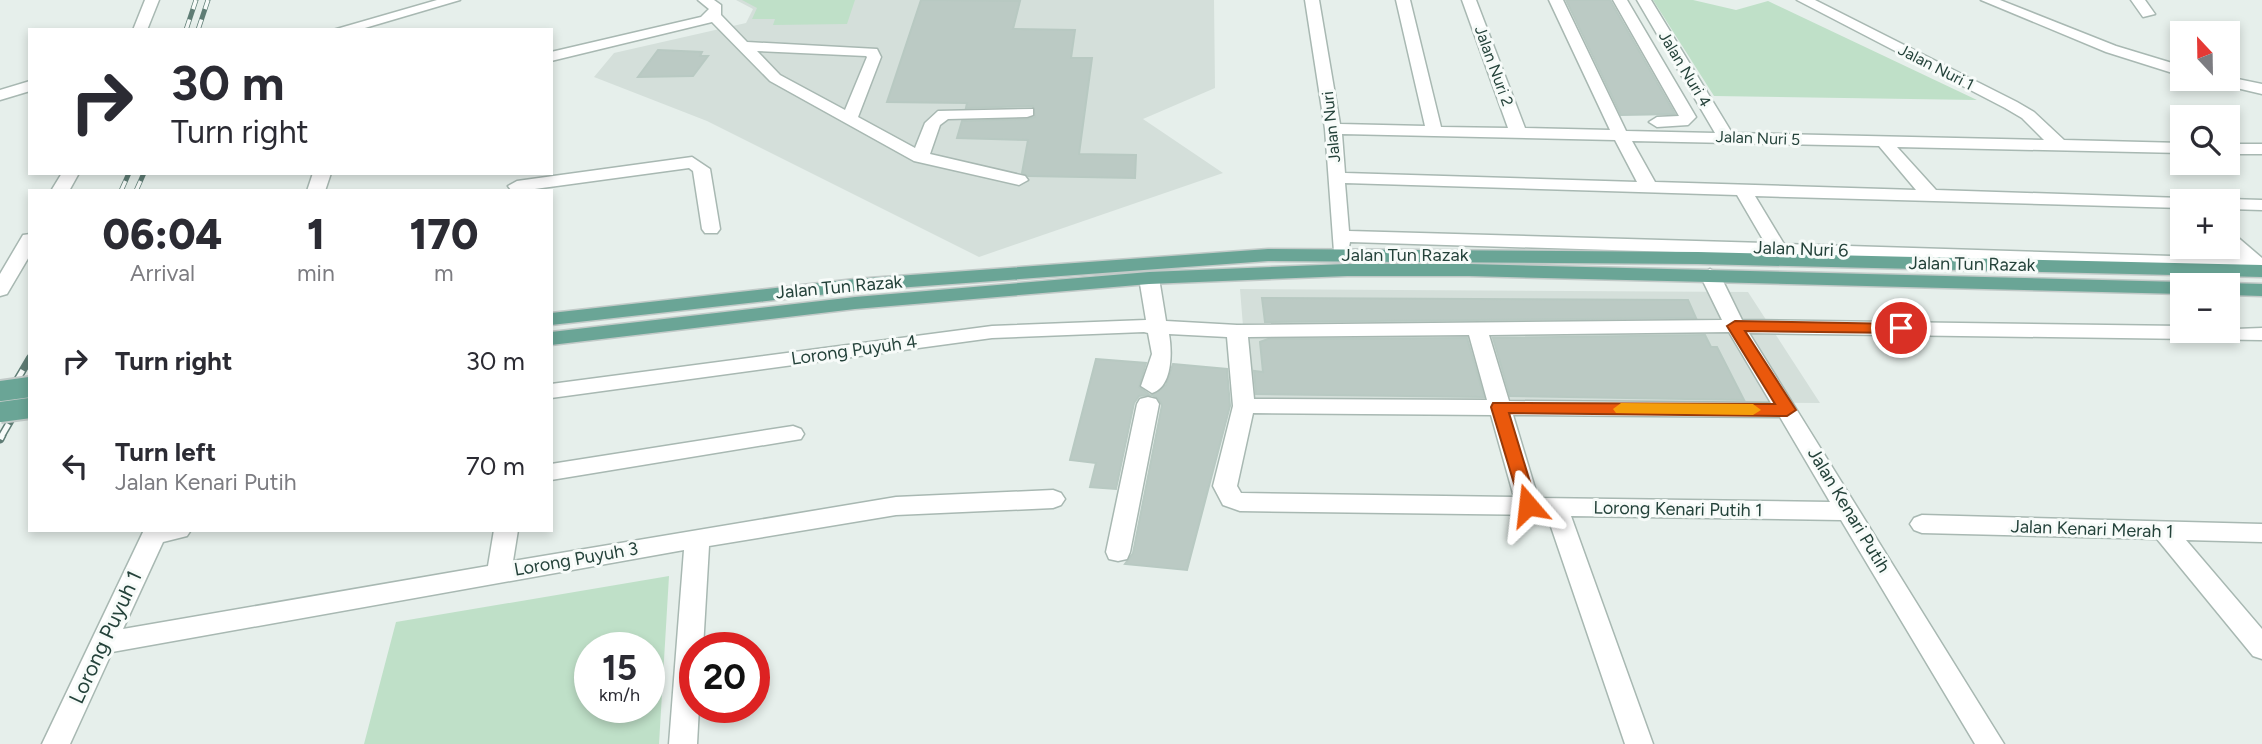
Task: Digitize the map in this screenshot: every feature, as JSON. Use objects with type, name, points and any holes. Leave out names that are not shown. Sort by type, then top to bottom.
[{"type":"main road","name":"Jalan Tun Razak","points":[[553,319],[855,285],[1341,245],[1698,258],[2259,266]]},
{"type":"main road","name":"Jalan Tun Razak","points":[[553,339],[855,303],[1149,278],[1456,270],[2170,288]]},
{"type":"main road","points":[[2240,289],[2262,290]]},
{"type":"main road","points":[[0,391],[28,387]]},
{"type":"main road","points":[[0,412],[28,408]]},
{"type":"street","points":[[141,28],[152,0]]},
{"type":"street","points":[[348,28],[453,0]]},
{"type":"street","points":[[705,0],[716,8],[714,16]]},
{"type":"street","name":"Jalan Nuri","points":[[1312,0],[1333,129],[1341,245]]},
{"type":"street","points":[[1403,0],[1434,130]]},
{"type":"street","name":"Jalan Nuri 2","points":[[1469,0],[1518,132]]},
{"type":"street","points":[[1556,0],[1616,127],[1649,188]]},
{"type":"street","points":[[1616,127],[1676,123],[1687,121],[1688,117],[1620,0]]},
{"type":"street","name":"Jalan Nuri 4","points":[[1644,0],[1726,137]]},
{"type":"street","name":"Jalan Nuri 1","points":[[1804,0],[2011,105],[2028,116],[2060,146]]},
{"type":"street","points":[[1989,0],[2133,57],[2170,68]]},
{"type":"street","points":[[2138,0],[2148,14]]},
{"type":"street","points":[[714,16],[747,46],[775,78],[920,157],[1019,180]]},
{"type":"street","points":[[553,56],[714,16]]},
{"type":"street","points":[[747,46],[872,52],[874,57],[850,118]]},
{"type":"street","points":[[2240,84],[2262,89]]},
{"type":"street","points":[[0,95],[28,87]]},
{"type":"street","points":[[920,157],[933,123],[944,114],[1027,111]]},
{"type":"street","name":"Jalan Nuri 5","points":[[1333,129],[1518,132],[1616,127],[1726,137],[1885,143],[2170,148]]},
{"type":"street","points":[[1885,143],[1931,196]]},
{"type":"street","points":[[2240,149],[2262,149]]},
{"type":"street","points":[[517,183],[692,162],[701,169],[711,229]]},
{"type":"street","points":[[1336,178],[2170,203]]},
{"type":"street","points":[[1743,190],[1778,248]]},
{"type":"street","points":[[2240,204],[2262,205]]},
{"type":"street","points":[[0,289],[28,242]]},
{"type":"street","name":"Jalan Nuri 6","points":[[1341,245],[1778,248],[2259,266]]},
{"type":"street","points":[[2240,249],[2259,266]]},
{"type":"street","name":"Jalan Kenari Putih","points":[[1710,275],[1735,326],[1990,744]]},
{"type":"street","points":[[1118,552],[1150,395],[1162,354],[1149,278]]},
{"type":"street","name":"Lorong Puyuh 4","points":[[553,391],[992,332],[1158,327],[1237,331],[1735,326],[2262,334]]},
{"type":"street","points":[[1477,329],[1528,505]]},
{"type":"street","points":[[1237,331],[1244,406],[1787,410]]},
{"type":"street","name":"Lorong Kenari Putih 1","points":[[1244,406],[1225,486],[1231,499],[1253,504],[1528,505],[1850,511]]},
{"type":"street","points":[[553,472],[793,434]]},
{"type":"street","name":"Lorong Puyuh 3","points":[[102,643],[696,538],[896,506],[1053,499]]},
{"type":"street","points":[[1556,507],[1639,744]]},
{"type":"street","name":"Jalan Kenari Merah 1","points":[[1922,524],[2262,533]]},
{"type":"street","points":[[2164,531],[2262,648]]},
{"type":"street","name":"Lorong Puyuh 1","points":[[56,744],[102,643],[163,532]]},
{"type":"street","points":[[499,573],[506,532]]},
{"type":"street","points":[[682,744],[696,538]]},
{"type":"shaded area","points":[[736,0],[1214,0],[1215,88],[1143,119],[1223,173],[979,257],[707,121],[594,77],[614,53],[746,23],[753,9]]},
{"type":"shaded area","points":[[1240,289],[1748,292],[1820,403],[1249,401]]},
{"type":"green space","points":[[742,0],[855,0],[847,24],[773,25],[775,19],[752,19],[757,8]]},
{"type":"green space","points":[[1653,0],[1693,0],[1736,10],[1768,1],[1977,100],[1714,96]]},
{"type":"green space","points":[[669,576],[665,643],[665,632],[574,632],[574,723],[660,723],[659,744],[364,744],[396,622]]},
{"type":"building","points":[[921,0],[1020,1],[1013,29],[1075,30],[1071,58],[1092,58],[1079,154],[1136,155],[1135,178],[1028,176],[1022,173],[1028,140],[957,138],[962,121],[1028,119],[1035,117],[1033,106],[966,108],[967,103],[887,102]]},
{"type":"building","points":[[1566,0],[1610,0],[1675,114],[1621,115]]},
{"type":"building","points":[[658,50],[702,52],[700,56],[708,56],[693,76],[638,77]]},
{"type":"building","points":[[1262,298],[1688,300],[1696,318],[1265,322]]},
{"type":"building","points":[[1705,335],[1711,347],[1717,347],[1744,400],[1510,396],[1493,338]]},
{"type":"building","points":[[1467,338],[1484,397],[1256,394],[1254,371],[1263,372],[1260,342],[1268,339]]},
{"type":"building","points":[[1096,359],[1146,363],[1139,387],[1150,395],[1139,396],[1134,403],[1116,489],[1090,487],[1096,463],[1070,460]]},
{"type":"building","points":[[1173,364],[1227,369],[1230,406],[1187,570],[1125,564],[1133,553],[1162,405],[1158,398],[1152,395],[1166,385]]},
{"type":"railway","points":[[187,28],[196,0]]},
{"type":"railway","points":[[199,28],[208,0]]},
{"type":"railway","points":[[122,189],[128,175]]},
{"type":"railway","points":[[137,189],[143,175]]},
{"type":"railway","points":[[0,409],[28,361]]},
{"type":"railway","points":[[1,437],[28,390]]},
{"type":"slow traffic","points":[[1621,409],[1753,410]]},
{"type":"route","points":[[1528,505],[1499,407],[1787,410],[1735,326],[1901,328]]}]
